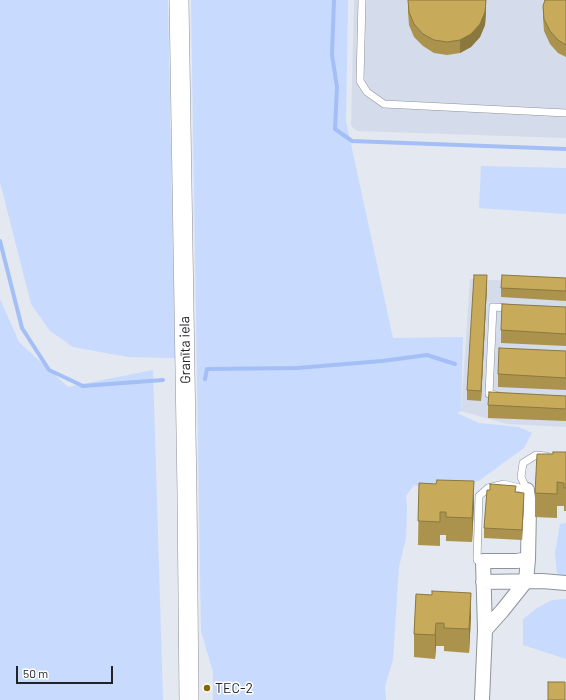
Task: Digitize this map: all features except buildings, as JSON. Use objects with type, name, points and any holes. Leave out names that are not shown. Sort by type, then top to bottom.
[{"type":"main road","name":"Granīta iela","points":[[179,0],[190,700]]},
{"type":"street","points":[[484,630],[502,611],[526,581],[529,507],[527,490]]},
{"type":"street","points":[[482,700],[484,630],[483,561],[517,561],[528,558]]},
{"type":"street","points":[[483,582],[526,581],[566,583]]},
{"type":"lane","points":[[362,0],[360,81],[367,92],[384,104],[566,113]]},
{"type":"lane","points":[[504,395],[489,394],[495,351],[493,307],[515,308]]},
{"type":"lane","points":[[527,490],[521,477],[523,463],[536,455],[551,456]]},
{"type":"lane","points":[[483,561],[477,560],[479,496],[488,488],[504,484],[527,490]]},
{"type":"shaded area","points":[[0,0],[168,0],[175,358],[128,357],[73,347],[50,331],[31,304],[0,182]]},
{"type":"shaded area","points":[[191,0],[348,0],[346,121],[393,338],[463,337],[461,411],[457,413],[479,423],[519,427],[532,433],[524,448],[480,480],[467,485],[428,487],[414,485],[406,496],[406,538],[399,567],[393,660],[385,686],[386,700],[213,700],[213,672],[201,631]]},
{"type":"shaded area","points":[[354,0],[566,0],[566,138],[357,131],[351,126]]},
{"type":"shaded area","points":[[481,166],[566,168],[566,214],[479,208]]},
{"type":"shaded area","points":[[470,279],[566,283],[566,427],[507,424],[461,411]]},
{"type":"shaded area","points":[[0,299],[19,342],[68,387],[153,370],[163,700],[0,700]]},
{"type":"shaded area","points":[[566,523],[566,583],[558,583],[555,553],[560,524]]},
{"type":"shaded area","points":[[566,599],[566,659],[523,645],[523,619],[537,608],[552,600]]},
{"type":"waterway","points":[[334,0],[332,55],[337,87],[335,129],[352,141],[566,149]]},
{"type":"waterway","points":[[0,241],[22,328],[49,370],[83,386],[163,380]]},
{"type":"waterway","points":[[205,379],[207,369],[297,368],[382,361],[427,355],[455,364]]},
{"type":"place","name":"TEC-2","points":[[207,688]]}]
